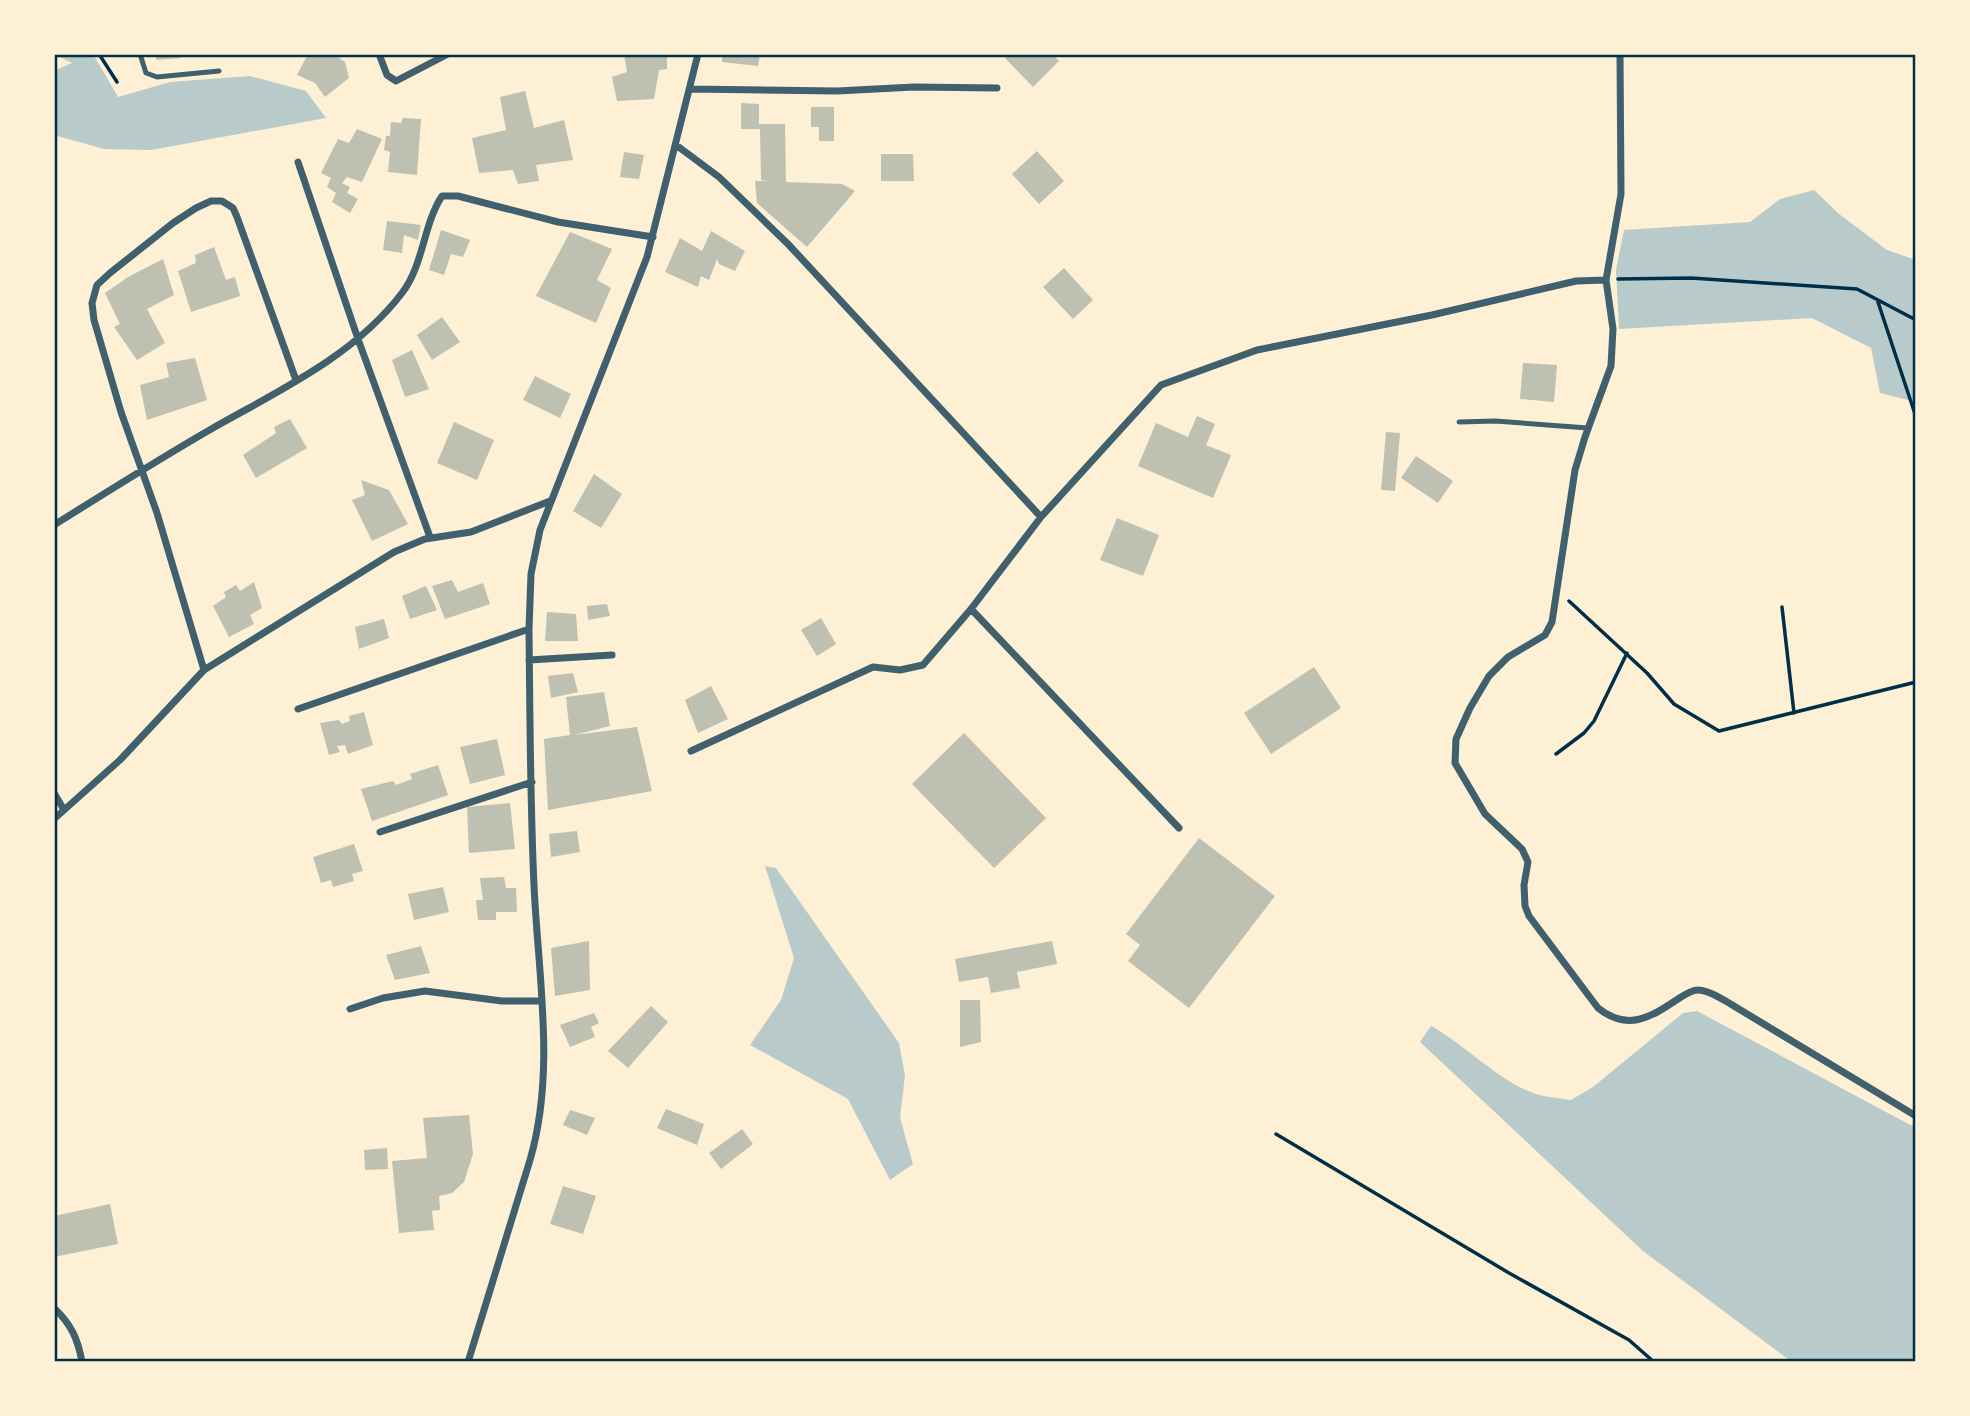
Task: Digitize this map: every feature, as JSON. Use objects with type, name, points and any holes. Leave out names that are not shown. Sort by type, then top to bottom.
[{"type":"street","points":[[379,54],[383,69],[393,79],[402,79],[448,54]]},
{"type":"street","points":[[468,1362],[538,1130],[543,1070],[534,884],[529,660],[529,593],[533,556],[550,501],[628,307],[653,237],[698,54]]},
{"type":"street","points":[[1620,54],[1620,194],[1606,279],[1612,317],[1612,356],[1606,383],[1588,428],[1576,470],[1552,622],[1545,635],[1508,657],[1489,676],[1456,739],[1455,763],[1485,814],[1522,849],[1528,862],[1524,885],[1525,906],[1533,924],[1605,1014],[1626,1020],[1639,1020],[1657,1013],[1690,992],[1696,990],[1713,994],[1916,1115]]},
{"type":"street","points":[[690,89],[837,91],[914,87],[997,88]]},
{"type":"street","points":[[676,145],[719,177],[788,244],[1041,517]]},
{"type":"street","points":[[298,162],[358,339],[430,537]]},
{"type":"street","points":[[54,524],[296,380],[358,339],[388,310],[408,285],[438,204],[445,195],[558,222],[653,237]]},
{"type":"street","points":[[204,670],[157,513],[141,471],[94,320],[94,291],[110,273],[173,223],[205,203],[222,201],[233,208],[237,217],[296,380]]},
{"type":"street","points":[[691,751],[873,667],[900,670],[923,665],[971,609],[1041,517],[1161,385],[1257,350],[1443,313],[1576,281],[1606,279]]},
{"type":"street","points":[[54,819],[127,752],[204,670],[394,552],[430,537],[471,532],[550,501]]},
{"type":"street","points":[[971,609],[1179,828]]},
{"type":"street","points":[[298,709],[529,629]]},
{"type":"street","points":[[529,660],[612,655]]},
{"type":"street","points":[[380,832],[532,782]]},
{"type":"street","points":[[54,793],[64,810]]},
{"type":"street","points":[[350,1009],[383,998],[425,991],[502,1001],[541,1001]]},
{"type":"street","points":[[54,1308],[72,1329],[82,1362]]},
{"type":"lane","points":[[140,54],[146,73],[157,77],[219,71]]},
{"type":"lane","points":[[1459,422],[1494,421],[1588,428]]},
{"type":"path","points":[[99,54],[117,82]]},
{"type":"path","points":[[1606,279],[1691,278],[1857,289],[1916,320]]},
{"type":"path","points":[[1877,300],[1916,418]]},
{"type":"path","points":[[1556,590],[1627,653],[1674,704],[1719,731],[1916,682]]},
{"type":"path","points":[[1782,607],[1794,713]]},
{"type":"path","points":[[1556,754],[1584,733],[1594,721],[1627,653]]},
{"type":"path","points":[[1276,1134],[1509,1273],[1629,1340],[1654,1362]]},
{"type":"shaded area","points":[[54,54],[93,54],[118,97],[170,82],[250,76],[306,91],[326,118],[151,150],[104,149],[54,135],[54,71],[72,63]]},
{"type":"shaded area","points":[[1814,190],[1839,214],[1887,250],[1916,260],[1916,402],[1880,393],[1871,348],[1812,318],[1619,329],[1616,270],[1624,230],[1750,222],[1780,199]]},
{"type":"shaded area","points":[[765,866],[776,868],[899,1043],[905,1075],[900,1118],[913,1164],[890,1180],[848,1099],[750,1045],[781,1000],[794,958]]},
{"type":"shaded area","points":[[1697,1011],[1916,1128],[1916,1362],[1792,1362],[1643,1251],[1420,1042],[1431,1026],[1528,1091],[1571,1100],[1593,1087],[1683,1013]]},
{"type":"building","points":[[156,54],[181,54],[181,58],[156,60]]},
{"type":"building","points":[[308,54],[334,54],[345,62],[349,78],[325,97],[315,83],[297,75]]},
{"type":"building","points":[[624,54],[667,54],[667,69],[659,70],[654,99],[617,101],[612,77],[627,72]]},
{"type":"building","points":[[722,54],[760,54],[758,66],[722,62]]},
{"type":"building","points":[[1008,54],[1052,54],[1059,61],[1033,87],[1005,58]]},
{"type":"building","points":[[525,91],[534,128],[564,120],[573,160],[536,165],[539,181],[518,184],[513,170],[479,173],[472,138],[506,130],[500,97]]},
{"type":"building","points":[[741,103],[759,104],[759,124],[785,124],[786,182],[842,184],[855,191],[807,247],[757,203],[755,181],[768,181],[761,180],[760,129],[741,129]]},
{"type":"building","points":[[811,107],[834,107],[834,141],[819,141],[819,127],[811,127]]},
{"type":"building","points":[[403,118],[421,119],[417,175],[388,172],[390,152],[384,150],[386,136],[390,136],[391,122],[401,123]]},
{"type":"building","points":[[357,129],[382,139],[362,182],[347,177],[342,183],[350,187],[347,193],[358,199],[350,213],[332,202],[336,193],[327,187],[331,178],[321,173],[338,139],[349,143]]},
{"type":"building","points":[[1037,151],[1064,181],[1039,204],[1012,174]]},
{"type":"building","points":[[624,152],[644,155],[639,179],[620,177]]},
{"type":"building","points":[[881,154],[913,154],[914,181],[881,181]]},
{"type":"building","points":[[387,221],[421,225],[418,240],[404,235],[402,253],[383,250]]},
{"type":"building","points":[[441,230],[470,240],[463,257],[451,254],[444,275],[429,270]]},
{"type":"building","points":[[711,231],[745,251],[735,271],[719,264],[717,259],[709,280],[701,276],[698,287],[665,272],[680,238],[702,251]]},
{"type":"building","points":[[570,232],[612,249],[597,280],[611,288],[596,323],[536,296]]},
{"type":"building","points":[[214,247],[226,280],[235,277],[240,296],[191,312],[178,271],[196,263],[195,255]]},
{"type":"building","points":[[163,259],[174,295],[147,309],[165,343],[137,360],[114,327],[120,324],[105,293],[128,277]]},
{"type":"building","points":[[1064,268],[1093,300],[1073,319],[1043,287]]},
{"type":"building","points":[[442,317],[460,342],[432,360],[417,335]]},
{"type":"building","points":[[412,350],[429,389],[405,397],[392,360]]},
{"type":"building","points":[[195,358],[207,400],[147,420],[140,385],[169,377],[166,363]]},
{"type":"building","points":[[1523,363],[1557,365],[1554,402],[1520,399]]},
{"type":"building","points":[[535,376],[571,394],[560,418],[523,400]]},
{"type":"building","points":[[1197,416],[1215,424],[1206,445],[1231,455],[1213,498],[1138,466],[1156,423],[1188,437]]},
{"type":"building","points":[[290,419],[307,448],[256,478],[243,455],[276,433],[274,427]]},
{"type":"building","points":[[454,422],[494,440],[477,480],[437,463]]},
{"type":"building","points":[[1386,432],[1400,433],[1395,491],[1381,490]]},
{"type":"building","points":[[1416,456],[1453,481],[1438,503],[1401,478]]},
{"type":"building","points":[[594,474],[622,494],[601,528],[573,511]]},
{"type":"building","points":[[361,480],[389,490],[408,524],[372,541],[352,500],[365,495]]},
{"type":"building","points":[[1117,518],[1159,535],[1143,576],[1100,560]]},
{"type":"building","points":[[452,580],[458,592],[483,583],[490,604],[445,619],[432,586]]},
{"type":"building","points":[[254,582],[262,608],[250,615],[254,624],[229,637],[213,606],[226,597],[224,592],[236,585],[240,591]]},
{"type":"building","points":[[426,586],[437,610],[410,619],[402,596]]},
{"type":"building","points":[[607,604],[610,616],[588,620],[587,606]]},
{"type":"building","points":[[547,612],[576,614],[578,641],[545,641]]},
{"type":"building","points":[[821,618],[836,644],[817,656],[801,630]]},
{"type":"building","points":[[384,619],[389,638],[359,649],[355,627]]},
{"type":"building","points":[[1314,667],[1341,708],[1271,754],[1244,713]]},
{"type":"building","points":[[573,673],[578,692],[551,698],[548,676]]},
{"type":"building","points":[[711,686],[728,719],[698,733],[685,700]]},
{"type":"building","points":[[604,692],[610,726],[574,735],[637,727],[652,791],[548,810],[544,739],[570,735],[566,697]]},
{"type":"building","points":[[364,712],[373,745],[348,754],[345,745],[337,746],[340,752],[329,755],[320,723],[339,720],[342,724],[350,721],[349,716]]},
{"type":"building","points":[[964,733],[1046,818],[994,868],[912,784]]},
{"type":"building","points":[[497,739],[505,775],[470,784],[460,747]]},
{"type":"building","points":[[438,765],[448,795],[372,821],[361,789],[393,781],[396,785],[412,779],[410,774]]},
{"type":"building","points":[[510,803],[515,849],[469,853],[467,807]]},
{"type":"building","points":[[577,831],[580,852],[551,857],[549,834]]},
{"type":"building","points":[[1199,838],[1275,896],[1189,1008],[1128,961],[1140,945],[1126,934]]},
{"type":"building","points":[[354,844],[363,871],[352,874],[354,881],[333,887],[331,880],[321,883],[313,857]]},
{"type":"building","points":[[504,877],[506,888],[516,888],[517,912],[496,912],[496,920],[478,920],[476,900],[483,900],[480,878]]},
{"type":"building","points":[[443,887],[449,912],[414,920],[408,894]]},
{"type":"building","points":[[589,941],[590,990],[555,996],[551,948]]},
{"type":"building","points":[[1052,941],[1057,964],[1017,972],[1020,988],[991,993],[988,977],[959,982],[955,959]]},
{"type":"building","points":[[421,946],[430,973],[395,980],[386,955]]},
{"type":"building","points":[[960,1000],[980,1000],[981,1042],[960,1047]]},
{"type":"building","points":[[651,1006],[668,1022],[628,1068],[608,1051]]},
{"type":"building","points":[[594,1013],[599,1023],[591,1027],[595,1037],[570,1047],[560,1025]]},
{"type":"building","points":[[666,1109],[704,1124],[697,1145],[657,1128]]},
{"type":"building","points":[[570,1110],[595,1118],[587,1135],[563,1125]]},
{"type":"building","points":[[469,1115],[473,1154],[464,1182],[452,1193],[439,1196],[440,1210],[432,1211],[434,1230],[399,1233],[392,1161],[427,1158],[423,1118]]},
{"type":"building","points":[[742,1129],[753,1144],[721,1169],[709,1153]]},
{"type":"building","points":[[387,1148],[388,1169],[365,1170],[364,1150]]},
{"type":"building","points":[[563,1186],[596,1196],[583,1234],[550,1224]]},
{"type":"building","points":[[110,1204],[118,1244],[54,1257],[54,1216]]}]
